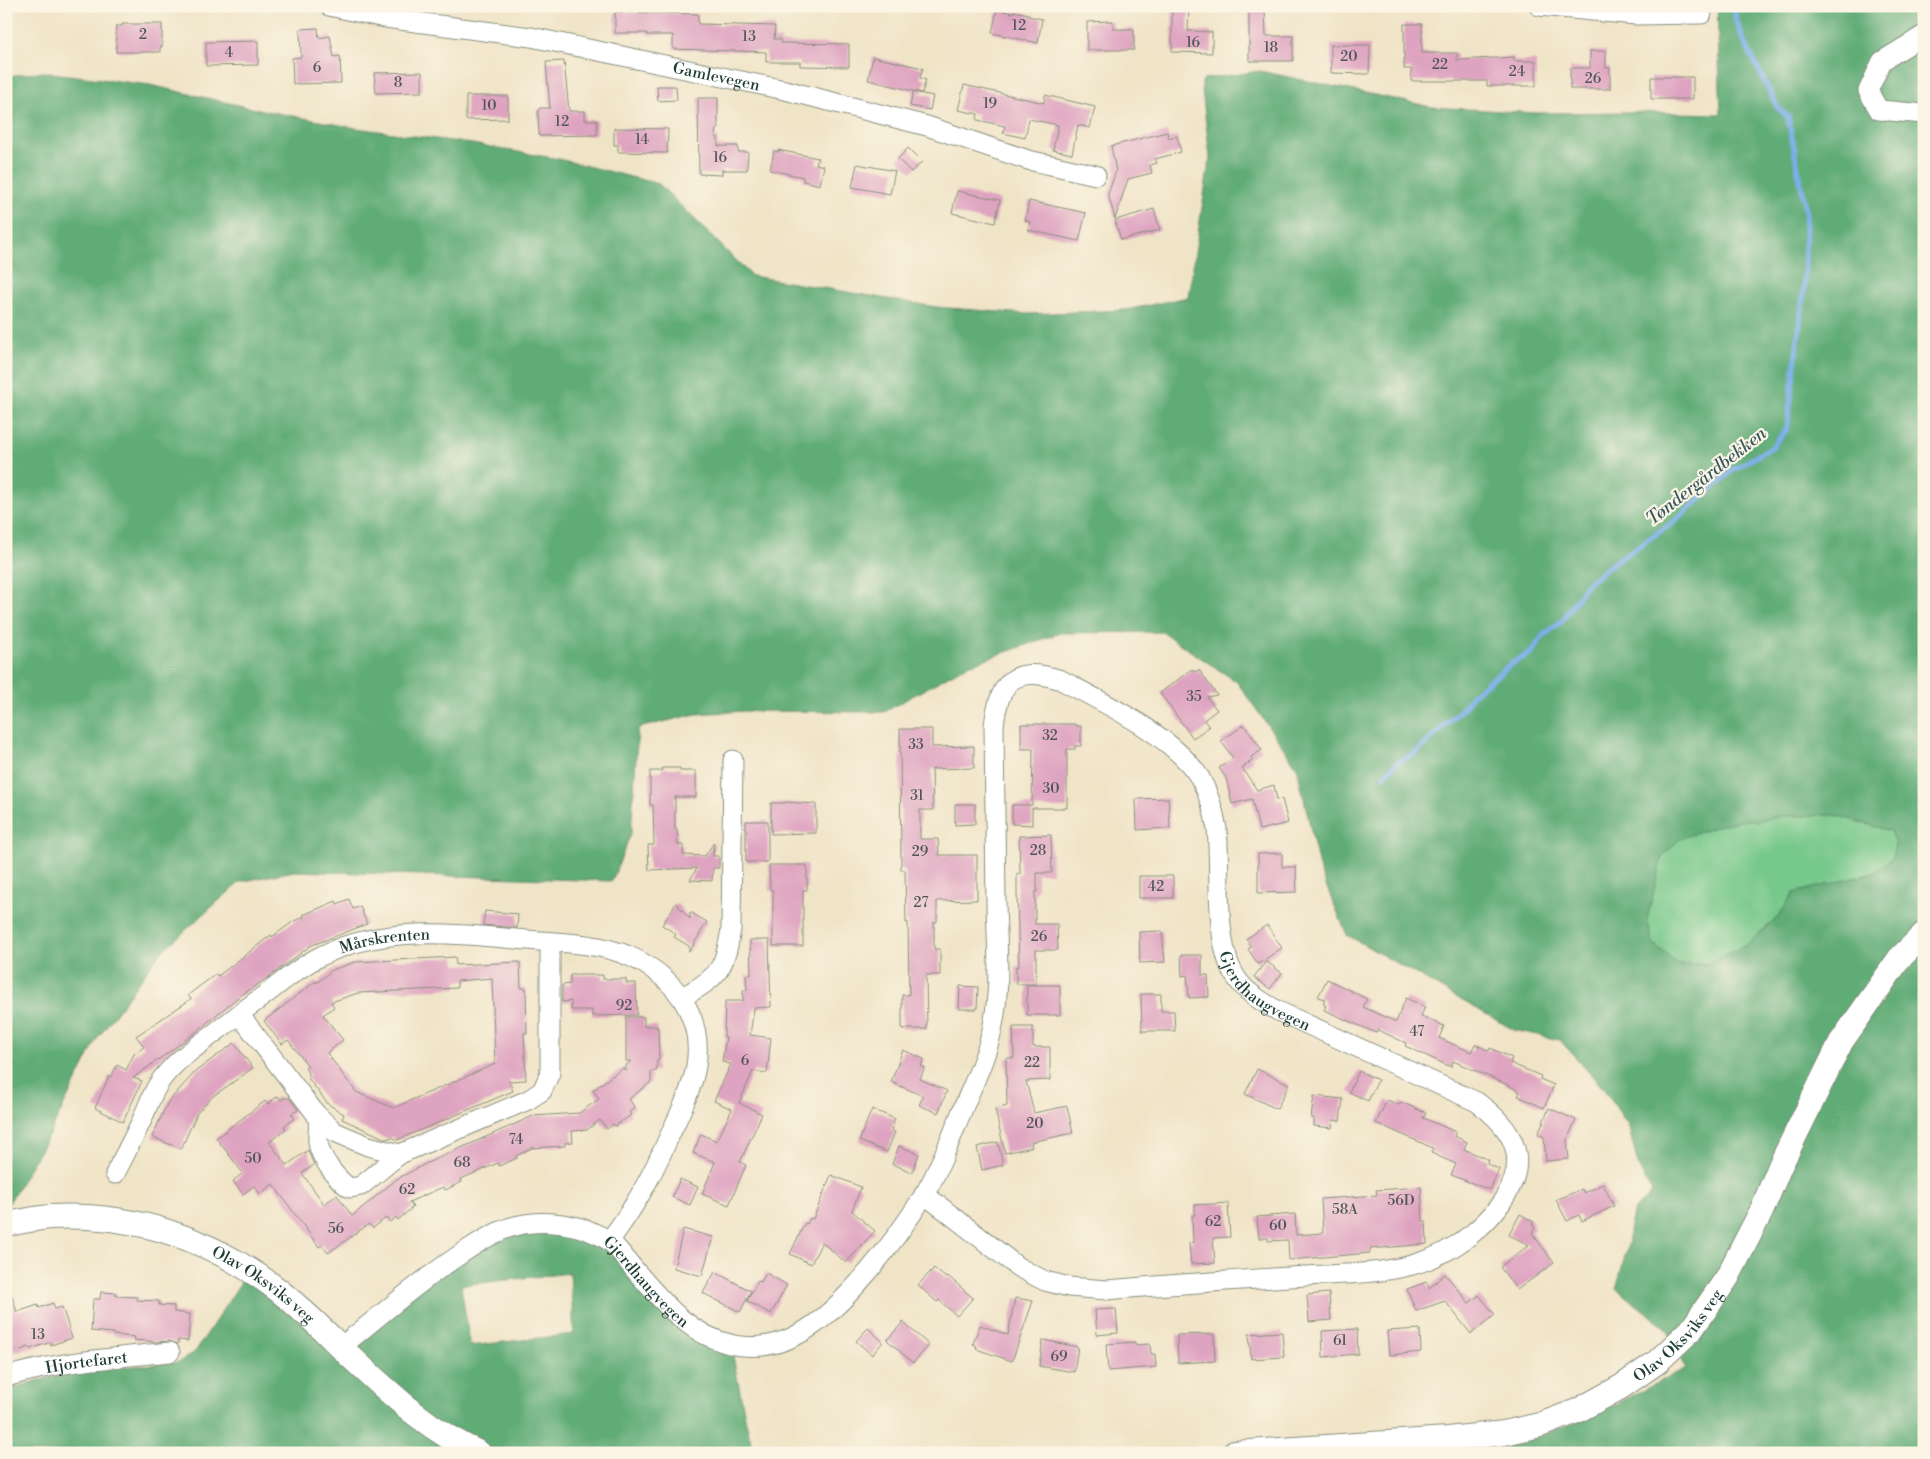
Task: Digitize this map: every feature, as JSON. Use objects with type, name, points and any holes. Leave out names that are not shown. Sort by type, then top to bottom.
[{"type":"street","name":"Gamlevegen","points":[[329,6],[395,19],[531,37],[776,88],[927,126],[1028,160],[1096,175]]},
{"type":"street","points":[[1539,6],[1636,16],[1702,14]]},
{"type":"street","points":[[1924,35],[1882,61],[1868,91],[1879,110],[1924,114]]},
{"type":"street","name":"Gjerdhaugvegen","points":[[341,1347],[448,1262],[498,1231],[515,1226],[546,1222],[579,1228],[609,1241],[668,1308],[682,1320],[707,1336],[721,1341],[734,1345],[760,1347],[774,1344],[798,1335],[828,1313],[878,1259],[924,1194],[937,1171],[987,1049],[993,1026],[998,978],[994,726],[996,708],[1001,694],[1010,682],[1019,676],[1029,674],[1047,675],[1061,680],[1149,730],[1178,753],[1200,778],[1214,811],[1217,828],[1223,941],[1230,966],[1245,988],[1260,1002],[1295,1020],[1477,1102],[1501,1122],[1516,1150],[1516,1173],[1507,1196],[1488,1220],[1447,1250],[1413,1265],[1390,1270],[1107,1290],[1069,1288],[1045,1281],[1018,1267],[924,1194]]},
{"type":"street","points":[[682,997],[703,986],[717,973],[727,954],[731,929],[733,760]]},
{"type":"street","name":"Olav Oksviks veg","points":[[1234,1453],[1448,1439],[1504,1433],[1540,1425],[1577,1411],[1621,1387],[1656,1362],[1691,1330],[1727,1278],[1761,1212],[1780,1166],[1841,1042],[1899,959],[1924,934]]},
{"type":"street","name":"Mårskrenten","points":[[115,1174],[151,1096],[166,1073],[239,1014],[312,961],[342,947],[394,935],[479,935],[577,944],[604,948],[629,956],[650,967],[667,980],[682,997],[692,1015],[696,1031],[698,1050],[696,1068],[685,1102],[648,1184],[630,1213],[609,1241]]},
{"type":"street","points":[[316,1114],[319,1123],[318,1142],[320,1150],[342,1181],[350,1188],[361,1186],[400,1154],[528,1100],[542,1091],[550,1073],[550,943]]},
{"type":"street","points":[[239,1014],[316,1114],[335,1132],[368,1146],[400,1154]]},
{"type":"street","name":"Olav Oksviks veg","points":[[6,1224],[50,1217],[100,1217],[151,1226],[212,1248],[243,1265],[275,1287],[451,1447],[478,1453]]},
{"type":"street","name":"Hjortefaret","points":[[6,1377],[35,1368],[71,1362],[170,1352]]},
{"type":"green space","points":[[1717,6],[1915,6],[1924,35],[1924,1453],[1485,1453],[1516,1445],[1601,1412],[1686,1368],[1667,1328],[1616,1289],[1629,1241],[1629,1230],[1634,1211],[1652,1192],[1639,1168],[1628,1125],[1603,1088],[1560,1040],[1514,1030],[1347,935],[1320,871],[1297,767],[1237,682],[1162,632],[1060,633],[966,666],[884,712],[745,711],[696,714],[638,728],[631,833],[612,881],[294,871],[240,882],[160,953],[97,1039],[50,1133],[6,1208],[6,76],[44,72],[150,85],[251,108],[356,128],[466,143],[559,159],[659,184],[752,276],[936,307],[1027,314],[1126,310],[1188,297],[1210,157],[1202,90],[1204,79],[1260,71],[1432,107],[1537,113],[1633,112],[1721,114]],"holes":[[[1836,815],[1890,831],[1895,844],[1893,857],[1874,873],[1794,893],[1778,917],[1746,945],[1706,964],[1677,964],[1653,943],[1647,919],[1662,857],[1681,838],[1724,824],[1782,816]]]},
{"type":"green space","points":[[1836,815],[1890,831],[1895,844],[1893,857],[1874,873],[1794,893],[1778,917],[1746,945],[1706,964],[1677,964],[1653,943],[1647,919],[1662,857],[1681,838],[1724,824],[1750,819],[1756,821],[1782,816]]},
{"type":"green space","points":[[576,1219],[660,1301],[722,1354],[732,1351],[754,1453],[6,1453],[6,1391],[48,1378],[91,1370],[179,1362],[195,1352],[247,1273],[344,1337],[509,1225]],"holes":[[[570,1273],[574,1334],[470,1346],[461,1285]]]},
{"type":"building","points":[[1172,6],[1189,7],[1188,31],[1212,32],[1212,53],[1172,52]]},
{"type":"building","points":[[1265,9],[1266,36],[1293,36],[1293,61],[1249,61],[1249,10]]},
{"type":"building","points":[[997,10],[1029,14],[1028,16],[1042,19],[1038,43],[992,33]]},
{"type":"building","points":[[615,12],[698,14],[698,24],[775,26],[774,39],[781,39],[781,43],[849,44],[849,67],[800,66],[800,62],[766,62],[766,52],[673,49],[673,35],[615,33]]},
{"type":"building","points":[[1113,21],[1113,29],[1134,29],[1134,50],[1087,50],[1087,22]]},
{"type":"building","points":[[122,24],[162,24],[162,47],[160,47],[160,52],[116,52],[116,26],[122,26]]},
{"type":"building","points":[[1404,24],[1422,24],[1422,53],[1457,53],[1457,60],[1514,57],[1514,61],[1536,61],[1536,86],[1487,86],[1487,81],[1411,81],[1411,69],[1404,69]]},
{"type":"building","points":[[318,28],[319,38],[330,36],[334,57],[340,56],[341,83],[293,84],[292,58],[301,57],[300,29]]},
{"type":"building","points":[[258,41],[258,65],[206,66],[206,42]]},
{"type":"building","points":[[1331,45],[1370,45],[1369,74],[1331,73]]},
{"type":"building","points":[[1590,51],[1606,51],[1606,68],[1610,68],[1610,89],[1570,89],[1570,68],[1590,68]]},
{"type":"building","points":[[873,57],[923,68],[920,78],[926,80],[922,93],[868,80]]},
{"type":"building","points":[[564,61],[569,111],[585,111],[585,120],[597,120],[597,135],[539,136],[538,111],[540,108],[550,108],[546,62]]},
{"type":"building","points":[[422,72],[422,92],[376,93],[374,73]]},
{"type":"building","points":[[1651,77],[1693,77],[1693,99],[1651,99]]},
{"type":"building","points":[[964,85],[1044,103],[1045,95],[1095,107],[1090,128],[1078,125],[1072,154],[1053,150],[1058,125],[1029,119],[1025,138],[1003,133],[1005,126],[977,120],[978,114],[958,110]]},
{"type":"building","points":[[657,86],[676,86],[677,100],[658,101]]},
{"type":"building","points":[[913,92],[933,96],[930,110],[910,106]]},
{"type":"building","points":[[466,96],[508,96],[508,119],[466,120]]},
{"type":"building","points":[[698,98],[718,98],[718,129],[716,129],[715,137],[718,137],[718,146],[738,146],[738,152],[748,152],[747,170],[722,170],[722,175],[699,174]]},
{"type":"building","points":[[614,128],[668,129],[667,153],[618,152],[618,145],[614,145]]},
{"type":"building","points":[[1167,132],[1169,138],[1177,136],[1181,152],[1155,159],[1157,163],[1150,165],[1152,173],[1128,179],[1115,219],[1108,194],[1116,171],[1111,146]]},
{"type":"building","points":[[908,148],[922,162],[911,172],[898,159]]},
{"type":"building","points":[[778,150],[818,158],[816,164],[824,166],[820,185],[803,181],[803,177],[770,170],[774,151],[778,152]]},
{"type":"building","points":[[857,164],[895,171],[890,194],[852,187]]},
{"type":"building","points":[[957,191],[1000,200],[995,223],[952,213]]},
{"type":"building","points":[[1029,201],[1086,213],[1079,241],[1028,230],[1030,222],[1025,220]]},
{"type":"building","points":[[1154,209],[1160,230],[1121,240],[1115,220]]},
{"type":"building","points":[[1192,669],[1194,672],[1199,670],[1217,695],[1207,697],[1217,710],[1204,720],[1209,727],[1193,738],[1160,693]]},
{"type":"building","points":[[1021,724],[1075,724],[1075,726],[1081,726],[1081,746],[1075,746],[1075,749],[1067,749],[1067,808],[1032,808],[1032,825],[1012,824],[1012,805],[1032,805],[1033,749],[1021,749]]},
{"type":"building","points":[[1244,725],[1262,750],[1251,757],[1253,760],[1242,768],[1257,790],[1274,785],[1277,800],[1282,799],[1288,823],[1259,830],[1252,799],[1232,804],[1226,778],[1219,768],[1233,758],[1221,741]]},
{"type":"building","points":[[900,729],[932,729],[932,747],[974,746],[974,768],[932,769],[933,810],[920,810],[920,839],[938,839],[939,855],[977,855],[977,900],[937,901],[937,922],[934,922],[934,949],[940,949],[940,975],[926,975],[927,1029],[902,1029],[902,995],[909,995],[905,870],[901,870]]},
{"type":"building","points":[[662,768],[680,768],[680,771],[696,771],[696,797],[675,797],[675,829],[677,829],[678,845],[683,845],[683,855],[705,856],[714,842],[713,856],[719,856],[719,868],[713,868],[712,881],[690,880],[697,868],[649,870],[648,845],[654,845],[653,805],[650,805],[650,771],[662,771]]},
{"type":"building","points":[[1168,798],[1170,828],[1137,830],[1136,799]]},
{"type":"building","points":[[771,803],[816,804],[816,833],[771,834]]},
{"type":"building","points":[[955,804],[975,804],[975,824],[955,825]]},
{"type":"building","points":[[746,821],[768,821],[768,862],[746,862]]},
{"type":"building","points":[[1051,835],[1052,873],[1037,873],[1035,924],[1057,924],[1058,950],[1036,950],[1036,984],[1016,984],[1016,966],[1019,966],[1017,874],[1020,874],[1019,836]]},
{"type":"building","points":[[1282,853],[1282,867],[1296,867],[1297,892],[1258,893],[1258,854]]},
{"type":"building","points":[[769,865],[807,865],[807,890],[803,890],[803,946],[773,946],[773,890],[770,890]]},
{"type":"building","points":[[1139,876],[1173,876],[1173,898],[1139,898]]},
{"type":"building","points":[[349,899],[353,909],[360,906],[367,924],[310,946],[237,998],[191,1036],[133,1078],[142,1081],[123,1122],[95,1108],[109,1076],[111,1077],[117,1065],[126,1070],[134,1054],[144,1047],[136,1036],[191,999],[188,995],[216,974],[218,976],[271,935],[272,937],[294,921],[304,917],[303,915],[336,901],[337,904]]},
{"type":"building","points":[[676,903],[690,919],[690,912],[707,922],[689,952],[689,946],[674,937],[676,934],[662,925]]},
{"type":"building","points":[[485,911],[518,914],[517,928],[483,925]]},
{"type":"building","points":[[1267,925],[1282,948],[1258,964],[1248,949],[1251,947],[1246,939]]},
{"type":"building","points":[[1162,931],[1165,962],[1140,963],[1139,932]]},
{"type":"building","points":[[750,940],[769,940],[771,1007],[754,1008],[750,1035],[771,1038],[767,1073],[753,1071],[739,1103],[762,1114],[740,1162],[746,1165],[729,1205],[702,1194],[715,1162],[693,1153],[701,1134],[717,1141],[732,1109],[714,1101],[731,1064],[722,1062],[726,1037],[724,1037],[725,1001],[743,1001],[743,990],[747,990],[746,975],[751,975]]},
{"type":"building","points":[[1181,955],[1202,955],[1202,975],[1208,975],[1209,997],[1189,998],[1187,975],[1182,976]]},
{"type":"building","points":[[455,957],[456,965],[520,962],[521,988],[526,988],[527,1033],[524,1033],[526,1080],[509,1081],[513,1091],[397,1140],[392,1137],[386,1139],[342,1119],[344,1114],[328,1104],[308,1078],[310,1076],[305,1068],[308,1066],[288,1040],[282,1044],[264,1021],[332,970],[355,962]],"holes":[[[492,978],[495,1064],[393,1108],[356,1092],[327,1053],[343,1040],[323,1015],[334,1007],[331,1002],[358,993],[457,988],[457,981]]]},
{"type":"building","points":[[1266,961],[1282,973],[1270,989],[1254,977]]},
{"type":"building","points":[[570,975],[603,975],[603,979],[626,979],[626,983],[636,983],[637,1015],[592,1016],[592,1010],[571,1010],[571,1001],[562,1002],[562,985],[570,984]]},
{"type":"building","points":[[1327,979],[1367,999],[1363,1007],[1396,1022],[1406,998],[1425,1007],[1421,1016],[1444,1026],[1439,1038],[1471,1052],[1475,1044],[1489,1051],[1490,1048],[1512,1058],[1510,1063],[1541,1076],[1540,1079],[1554,1085],[1544,1108],[1518,1096],[1520,1092],[1510,1086],[1453,1061],[1451,1067],[1405,1046],[1406,1043],[1378,1030],[1376,1033],[1324,1010],[1326,1006],[1324,1005],[1324,999],[1318,997]]},
{"type":"building","points":[[1027,985],[1060,985],[1060,1015],[1027,1015]]},
{"type":"building","points":[[960,986],[978,987],[977,1009],[959,1009]]},
{"type":"building","points":[[1141,994],[1161,994],[1161,1011],[1174,1011],[1175,1031],[1142,1031]]},
{"type":"building","points":[[626,1017],[644,1017],[644,1026],[657,1026],[656,1028],[658,1028],[659,1060],[657,1060],[657,1071],[651,1071],[651,1082],[629,1099],[635,1108],[629,1112],[631,1115],[607,1129],[600,1120],[587,1130],[572,1131],[573,1142],[565,1143],[565,1146],[532,1148],[516,1156],[517,1158],[499,1166],[498,1163],[461,1179],[462,1182],[445,1190],[443,1187],[409,1202],[413,1207],[398,1220],[396,1217],[390,1222],[386,1218],[373,1228],[369,1224],[328,1253],[322,1245],[319,1247],[273,1184],[260,1194],[254,1186],[243,1194],[233,1181],[243,1173],[216,1138],[265,1101],[268,1104],[278,1096],[281,1100],[289,1098],[298,1110],[291,1114],[295,1118],[284,1126],[286,1129],[269,1142],[287,1165],[308,1150],[314,1165],[302,1173],[324,1204],[337,1195],[352,1216],[397,1179],[425,1164],[533,1116],[579,1113],[599,1099],[593,1090],[623,1068],[626,1072],[626,1065],[632,1061],[626,1061]]},
{"type":"building","points":[[1013,1027],[1033,1027],[1033,1047],[1050,1047],[1050,1080],[1026,1081],[1034,1113],[1067,1106],[1073,1133],[1031,1142],[1032,1147],[1005,1153],[995,1109],[1007,1106],[1006,1058],[1014,1058]]},
{"type":"building","points":[[234,1043],[253,1068],[212,1097],[197,1113],[181,1149],[152,1137],[168,1102],[196,1071]]},
{"type":"building","points":[[903,1050],[924,1059],[921,1067],[925,1067],[920,1079],[947,1091],[938,1113],[919,1105],[923,1096],[891,1082]]},
{"type":"building","points":[[1257,1069],[1289,1084],[1277,1109],[1245,1094]]},
{"type":"building","points":[[1359,1071],[1378,1080],[1368,1101],[1349,1092]]},
{"type":"building","points":[[1314,1096],[1343,1099],[1340,1121],[1333,1120],[1332,1128],[1314,1126],[1314,1118],[1311,1118]]},
{"type":"building","points":[[1387,1100],[1399,1105],[1401,1102],[1426,1113],[1423,1118],[1456,1132],[1454,1136],[1467,1142],[1464,1149],[1489,1160],[1487,1164],[1499,1169],[1490,1190],[1451,1175],[1456,1164],[1431,1153],[1433,1148],[1376,1123]]},
{"type":"building","points":[[1549,1108],[1576,1120],[1567,1140],[1569,1159],[1546,1161],[1544,1137],[1538,1134]]},
{"type":"building","points":[[872,1109],[895,1119],[891,1130],[895,1132],[887,1152],[859,1141]]},
{"type":"building","points":[[998,1142],[1003,1165],[982,1170],[977,1147]]},
{"type":"building","points":[[899,1146],[919,1154],[912,1172],[892,1164]]},
{"type":"building","points":[[831,1175],[861,1187],[852,1211],[875,1231],[846,1263],[822,1242],[811,1264],[790,1254],[805,1223],[807,1224],[810,1218],[813,1219]]},
{"type":"building","points":[[680,1179],[698,1187],[690,1205],[672,1197]]},
{"type":"building","points":[[1603,1184],[1614,1206],[1582,1221],[1579,1215],[1567,1221],[1556,1200],[1582,1189],[1584,1193]]},
{"type":"building","points":[[1421,1187],[1423,1221],[1426,1221],[1427,1244],[1370,1249],[1370,1253],[1289,1260],[1288,1240],[1268,1241],[1268,1238],[1259,1238],[1257,1217],[1295,1214],[1296,1235],[1323,1233],[1321,1199],[1377,1195],[1376,1190]]},
{"type":"building","points":[[1228,1203],[1230,1237],[1213,1238],[1215,1263],[1191,1264],[1189,1243],[1193,1242],[1192,1215],[1195,1215],[1195,1205]]},
{"type":"building","points":[[1520,1214],[1534,1222],[1532,1225],[1535,1227],[1532,1233],[1554,1263],[1517,1290],[1500,1267],[1529,1245],[1509,1235]]},
{"type":"building","points":[[683,1229],[713,1237],[702,1276],[674,1268]]},
{"type":"building","points":[[934,1268],[946,1278],[948,1276],[973,1298],[957,1316],[918,1285]]},
{"type":"building","points":[[715,1272],[751,1291],[740,1312],[703,1293]]},
{"type":"building","points":[[766,1273],[787,1285],[771,1314],[747,1301],[758,1281],[761,1282]]},
{"type":"building","points":[[1445,1274],[1469,1303],[1479,1295],[1495,1315],[1471,1334],[1445,1301],[1416,1311],[1407,1289],[1427,1282],[1429,1288]]},
{"type":"building","points":[[9,1287],[17,1312],[38,1305],[39,1308],[53,1303],[55,1309],[62,1307],[72,1338],[51,1345],[51,1342],[30,1349],[29,1347],[6,1355],[6,1288]]},
{"type":"building","points":[[101,1292],[116,1293],[116,1296],[137,1297],[137,1300],[159,1301],[159,1305],[174,1306],[174,1312],[190,1314],[188,1341],[178,1340],[178,1344],[169,1341],[134,1340],[135,1337],[91,1331],[93,1299],[100,1299]]},
{"type":"building","points":[[1329,1293],[1331,1320],[1309,1322],[1307,1295]]},
{"type":"building","points":[[1015,1298],[1033,1301],[1012,1361],[976,1349],[977,1346],[973,1344],[980,1325],[1008,1335]]},
{"type":"building","points":[[1116,1309],[1118,1333],[1097,1335],[1095,1310]]},
{"type":"building","points":[[903,1322],[929,1345],[913,1363],[887,1340]]},
{"type":"building","points":[[868,1328],[883,1342],[872,1355],[856,1341]]},
{"type":"building","points":[[1357,1329],[1358,1354],[1323,1357],[1322,1331]]},
{"type":"building","points":[[1420,1329],[1421,1352],[1389,1355],[1387,1331]]},
{"type":"building","points":[[1282,1332],[1284,1357],[1251,1359],[1249,1334]]},
{"type":"building","points":[[1214,1334],[1215,1361],[1178,1363],[1177,1335]]},
{"type":"building","points":[[1043,1340],[1078,1347],[1074,1372],[1039,1366]]},
{"type":"building","points":[[1135,1342],[1135,1345],[1150,1344],[1151,1354],[1155,1354],[1156,1367],[1108,1371],[1106,1344]]},
{"type":"waterway","name":"Tøndergårdbekken","points":[[1384,776],[1395,764],[1417,752],[1466,705],[1472,695],[1511,664],[1531,653],[1543,636],[1562,621],[1586,585],[1613,563],[1674,522],[1733,470],[1772,447],[1787,429],[1804,290],[1806,211],[1788,117],[1778,108],[1744,41],[1735,18],[1735,6]]}]
